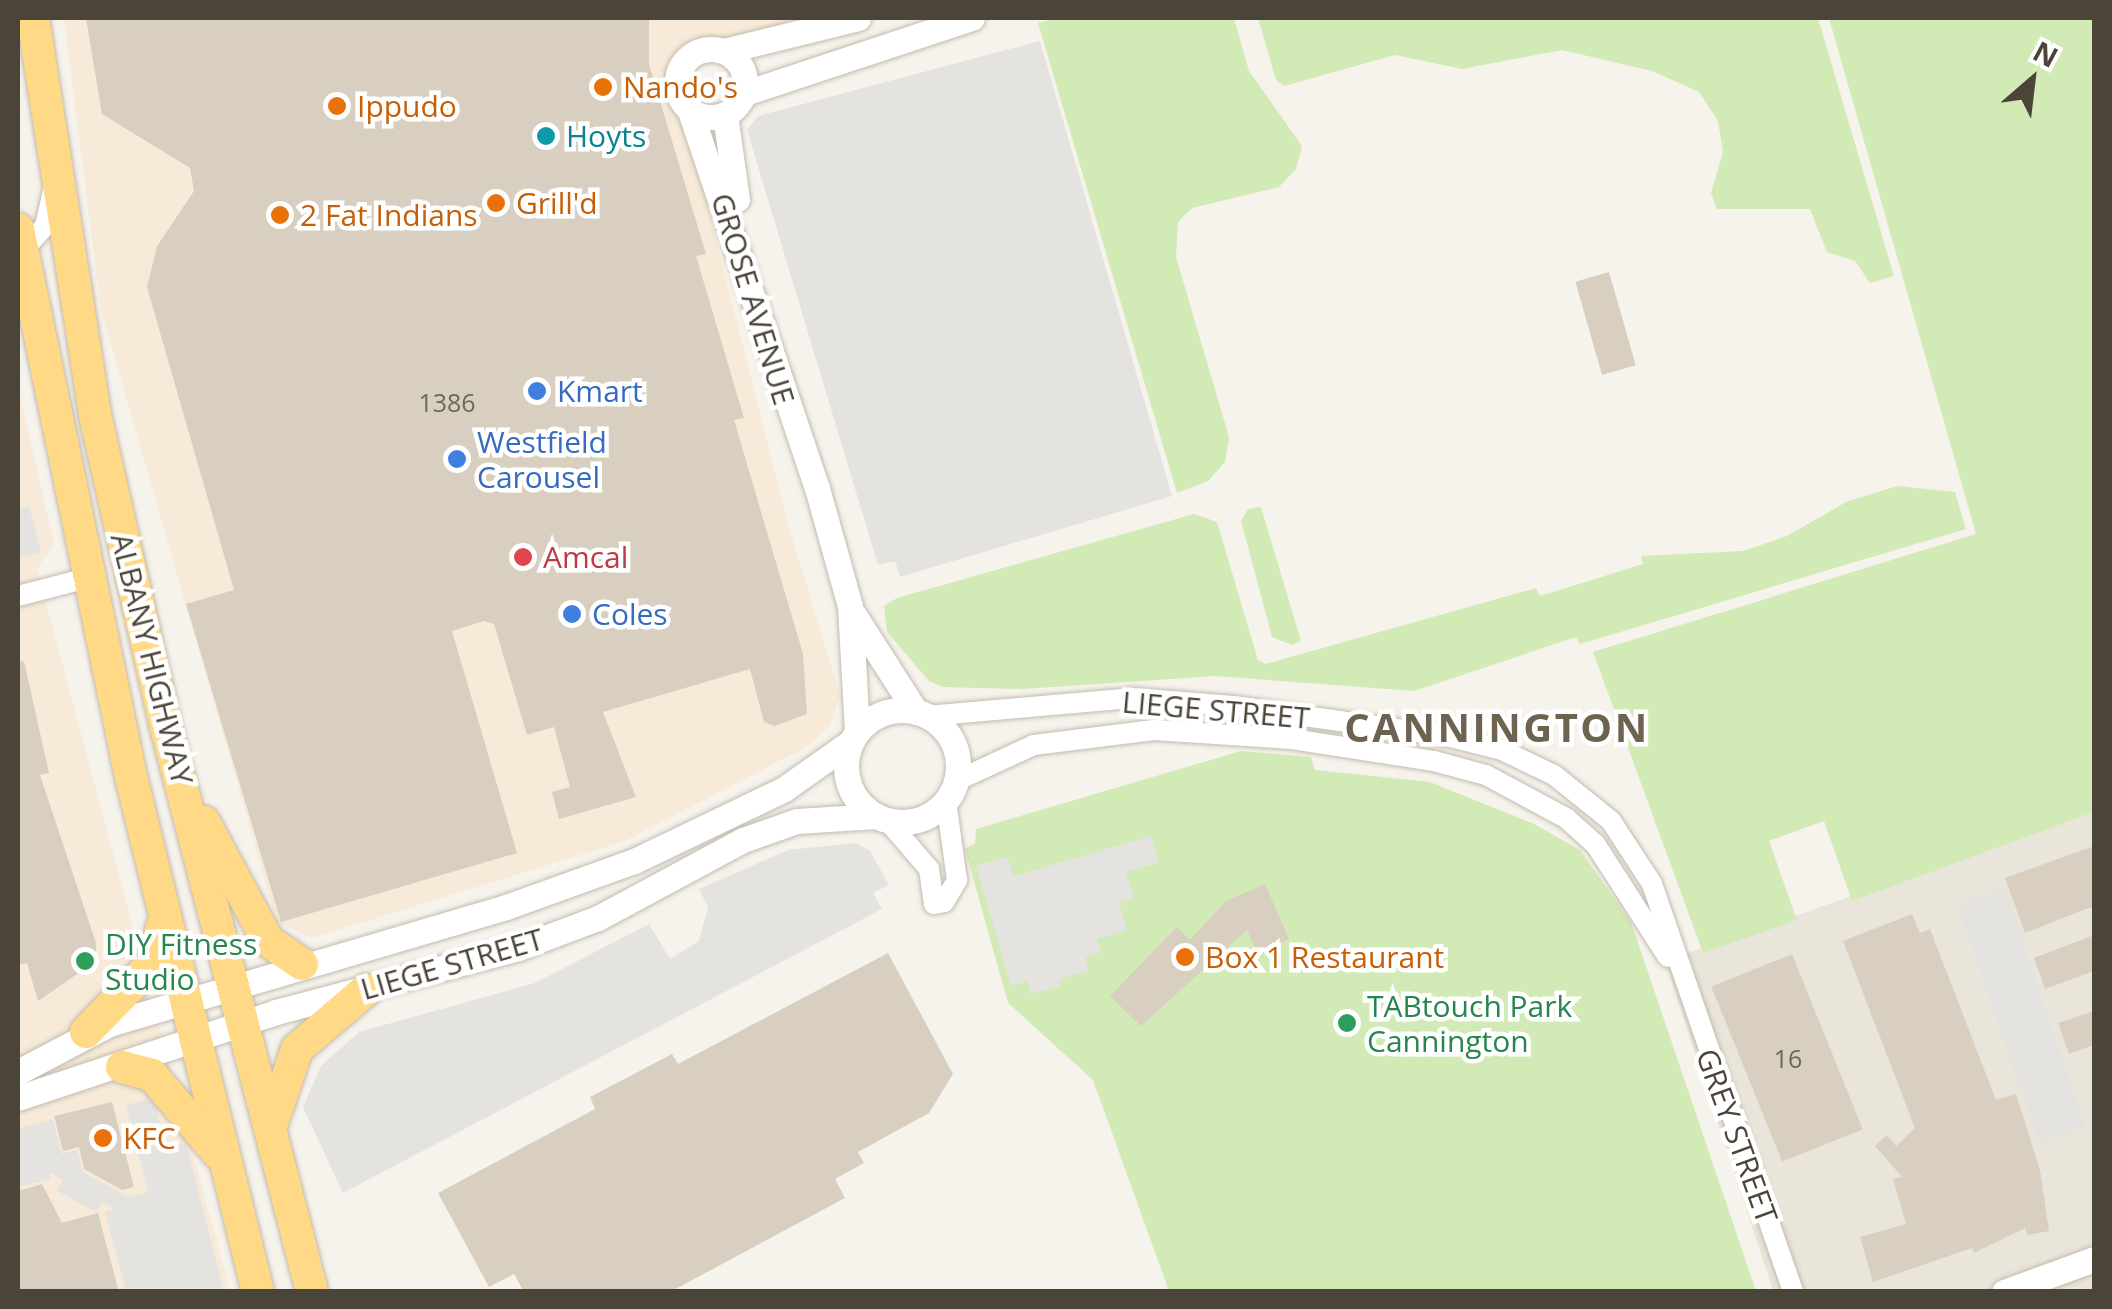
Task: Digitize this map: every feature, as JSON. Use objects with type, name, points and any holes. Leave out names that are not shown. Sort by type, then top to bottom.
[{"type":"highway","name":"ALBANY HIGHWAY","points":[[32,18],[54,185],[96,419],[182,784],[312,1292]]},
{"type":"highway","name":"ALBANY HIGHWAY","points":[[23,244],[39,356],[163,917],[258,1292]]},
{"type":"highway","points":[[18,329],[39,356]]},
{"type":"highway","points":[[182,784],[268,941],[302,964]]},
{"type":"highway","points":[[86,1032],[154,963],[163,917]]},
{"type":"highway","points":[[270,1133],[297,1049],[366,990]]},
{"type":"highway","points":[[122,1068],[152,1074],[224,1160]]},
{"type":"street","points":[[858,18],[724,51],[704,49],[683,63],[676,88],[690,110],[726,115],[744,93],[972,18]]},
{"type":"street","points":[[724,51],[742,68],[744,93]]},
{"type":"street","name":"GROSE AVENUE","points":[[690,110],[817,488],[850,606],[855,736]]},
{"type":"street","name":"GROSE AVENUE","points":[[726,115],[732,184],[818,465],[817,488]]},
{"type":"street","points":[[23,244],[54,185]]},
{"type":"street","points":[[18,596],[87,578]]},
{"type":"street","name":"GROSE AVENUE","points":[[850,606],[922,714]]},
{"type":"street","name":"LIEGE STREET","points":[[922,714],[1131,698],[1431,734],[1502,750],[1554,775],[1611,820],[1652,884],[1681,980]]},
{"type":"street","points":[[884,713],[922,714],[955,748],[951,791],[958,880],[944,902],[934,904],[929,869],[848,784],[855,736],[884,713]]},
{"type":"street","name":"LIEGE STREET","points":[[951,791],[1034,745],[1154,730],[1292,739],[1486,775],[1534,796],[1596,846],[1681,980]]},
{"type":"street","name":"LIEGE STREET","points":[[18,1072],[86,1032],[302,964],[506,908],[634,861],[784,789],[855,736]]},
{"type":"street","points":[[882,818],[920,819],[951,791]]},
{"type":"street","name":"LIEGE STREET","points":[[18,1098],[122,1068],[244,1024],[486,959],[598,918],[743,840],[798,822],[882,818]]},
{"type":"street","name":"GREY STREET","points":[[1681,980],[1793,1292]]},
{"type":"street","points":[[2004,1292],[2094,1259]]},
{"type":"shaded area","name":"Westfield Carousel","points":[[64,18],[800,18],[670,58],[788,524],[840,695],[830,725],[810,745],[625,841],[312,938],[277,922],[101,310]]},
{"type":"shaded area","points":[[1040,41],[1172,496],[900,577],[895,561],[878,565],[747,130],[758,116]]},
{"type":"shaded area","points":[[18,387],[54,543],[37,569],[230,1291],[18,1291]]},
{"type":"shaded area","points":[[29,506],[41,552],[18,558],[18,509]]},
{"type":"shaded area","points":[[2094,812],[2094,1291],[1773,1291],[1665,961]]},
{"type":"shaded area","points":[[1151,836],[1159,862],[1126,872],[1134,898],[1119,903],[1127,930],[1097,939],[1101,952],[1085,957],[1089,970],[1060,979],[1061,986],[1031,994],[1027,981],[1011,986],[976,866],[1007,857],[1014,876]]},
{"type":"shaded area","points":[[856,843],[870,851],[889,885],[873,893],[882,909],[343,1193],[303,1107],[321,1066],[359,1032],[535,983],[649,924],[670,959],[699,941],[708,907],[699,889],[788,850]]},
{"type":"shaded area","points":[[2004,888],[2086,1126],[2039,1143],[1957,904]]},
{"type":"shaded area","points":[[153,1098],[166,1148],[186,1143],[224,1291],[126,1291],[105,1212],[115,1209],[102,1202],[96,1212],[57,1191],[63,1180],[50,1173],[50,1179],[18,1187],[18,1128],[53,1119],[62,1154],[77,1150],[83,1172],[128,1197],[148,1192],[126,1105]]},
{"type":"green space","points":[[1058,18],[1234,18],[1249,71],[1302,146],[1296,169],[1279,187],[1192,208],[1178,222],[1176,257],[1229,437],[1225,462],[1208,481],[1177,493],[1038,23]]},
{"type":"green space","points":[[1258,18],[1818,18],[1894,276],[1870,283],[1855,261],[1827,252],[1810,209],[1717,209],[1711,193],[1723,152],[1718,121],[1699,92],[1652,71],[1562,50],[1462,69],[1395,55],[1284,86],[1276,80]]},
{"type":"green space","points":[[1829,18],[2094,18],[2094,812],[1852,901],[1824,821],[1769,841],[1797,920],[1703,953],[1593,652],[1976,534]]},
{"type":"green space","points":[[1897,486],[1955,492],[1966,529],[1580,644],[1576,637],[1414,691],[1215,676],[1023,689],[943,687],[929,681],[887,632],[884,606],[897,598],[1194,514],[1217,522],[1258,660],[1266,664],[1536,588],[1540,596],[1643,564],[1641,556],[1743,551],[1787,536],[1846,502]]},
{"type":"green space","points":[[1261,507],[1301,641],[1292,645],[1272,637],[1241,521],[1248,509]]},
{"type":"green space","name":"TABtouch Park Cannington","points":[[1241,751],[1311,757],[1315,770],[1430,782],[1534,824],[1580,850],[1631,922],[1756,1291],[1169,1291],[1093,1080],[1008,1003],[965,849],[975,843],[976,829]]},
{"type":"building","name":"Westfield Carousel","points":[[86,18],[649,18],[649,64],[706,254],[696,256],[744,418],[734,420],[803,654],[807,714],[775,726],[764,722],[750,669],[603,712],[636,797],[559,819],[552,792],[570,787],[554,727],[527,735],[494,624],[484,621],[452,631],[517,853],[281,922],[186,604],[234,590],[147,287],[157,246],[194,191],[190,168],[102,114]]},
{"type":"building","points":[[1609,272],[1636,365],[1602,375],[1575,282]]},
{"type":"building","points":[[24,661],[49,773],[40,775],[96,943],[96,961],[38,1001],[27,963],[18,965],[18,662]]},
{"type":"building","points":[[2094,846],[2094,906],[2025,933],[2005,878]]},
{"type":"building","name":"Box 1 Restaurant","points":[[1265,884],[1289,939],[1257,953],[1247,930],[1141,1026],[1110,996],[1177,927],[1190,940],[1226,901]]},
{"type":"building","points":[[1912,914],[1920,933],[1930,929],[1996,1100],[2016,1094],[2040,1170],[2049,1231],[2027,1235],[2025,1228],[1974,1253],[1972,1248],[1873,1282],[1860,1237],[1906,1224],[1893,1179],[1902,1177],[1875,1146],[1887,1135],[1896,1146],[1915,1128],[1843,941]]},
{"type":"building","points":[[2094,935],[2094,971],[2045,989],[2034,958]]},
{"type":"building","points":[[888,953],[953,1074],[929,1113],[858,1152],[864,1163],[835,1179],[845,1198],[670,1292],[524,1292],[514,1274],[489,1287],[438,1193],[595,1109],[590,1097],[672,1054],[678,1064]]},
{"type":"building","points":[[1792,954],[1863,1129],[1782,1162],[1711,987]]},
{"type":"building","points":[[2094,1011],[2094,1045],[2069,1054],[2058,1023]]},
{"type":"building","points":[[112,1102],[134,1187],[122,1190],[84,1169],[79,1147],[63,1151],[54,1116]]},
{"type":"building","points":[[42,1184],[62,1223],[98,1213],[119,1292],[18,1292],[18,1191]]},
{"type":"place","name":"Nando's","points":[[603,87]]},
{"type":"place","name":"Ippudo","points":[[337,106]]},
{"type":"place","name":"Hoyts","points":[[546,136]]},
{"type":"place","name":"Grill'd","points":[[496,203]]},
{"type":"place","name":"2 Fat Indians","points":[[280,215]]},
{"type":"place","name":"Kmart","points":[[537,391]]},
{"type":"place","name":"Westfield Carousel","points":[[457,459]]},
{"type":"place","name":"Amcal","points":[[523,557]]},
{"type":"place","name":"Coles","points":[[572,614]]},
{"type":"place","name":"Box 1 Restaurant","points":[[1185,957]]},
{"type":"place","name":"DIY Fitness Studio","points":[[85,961]]},
{"type":"place","name":"TABtouch Park Cannington","points":[[1347,1023]]},
{"type":"place","name":"KFC","points":[[103,1138]]},
{"type":"district","name":"CANNINGTON","points":[[1497,727]]}]
